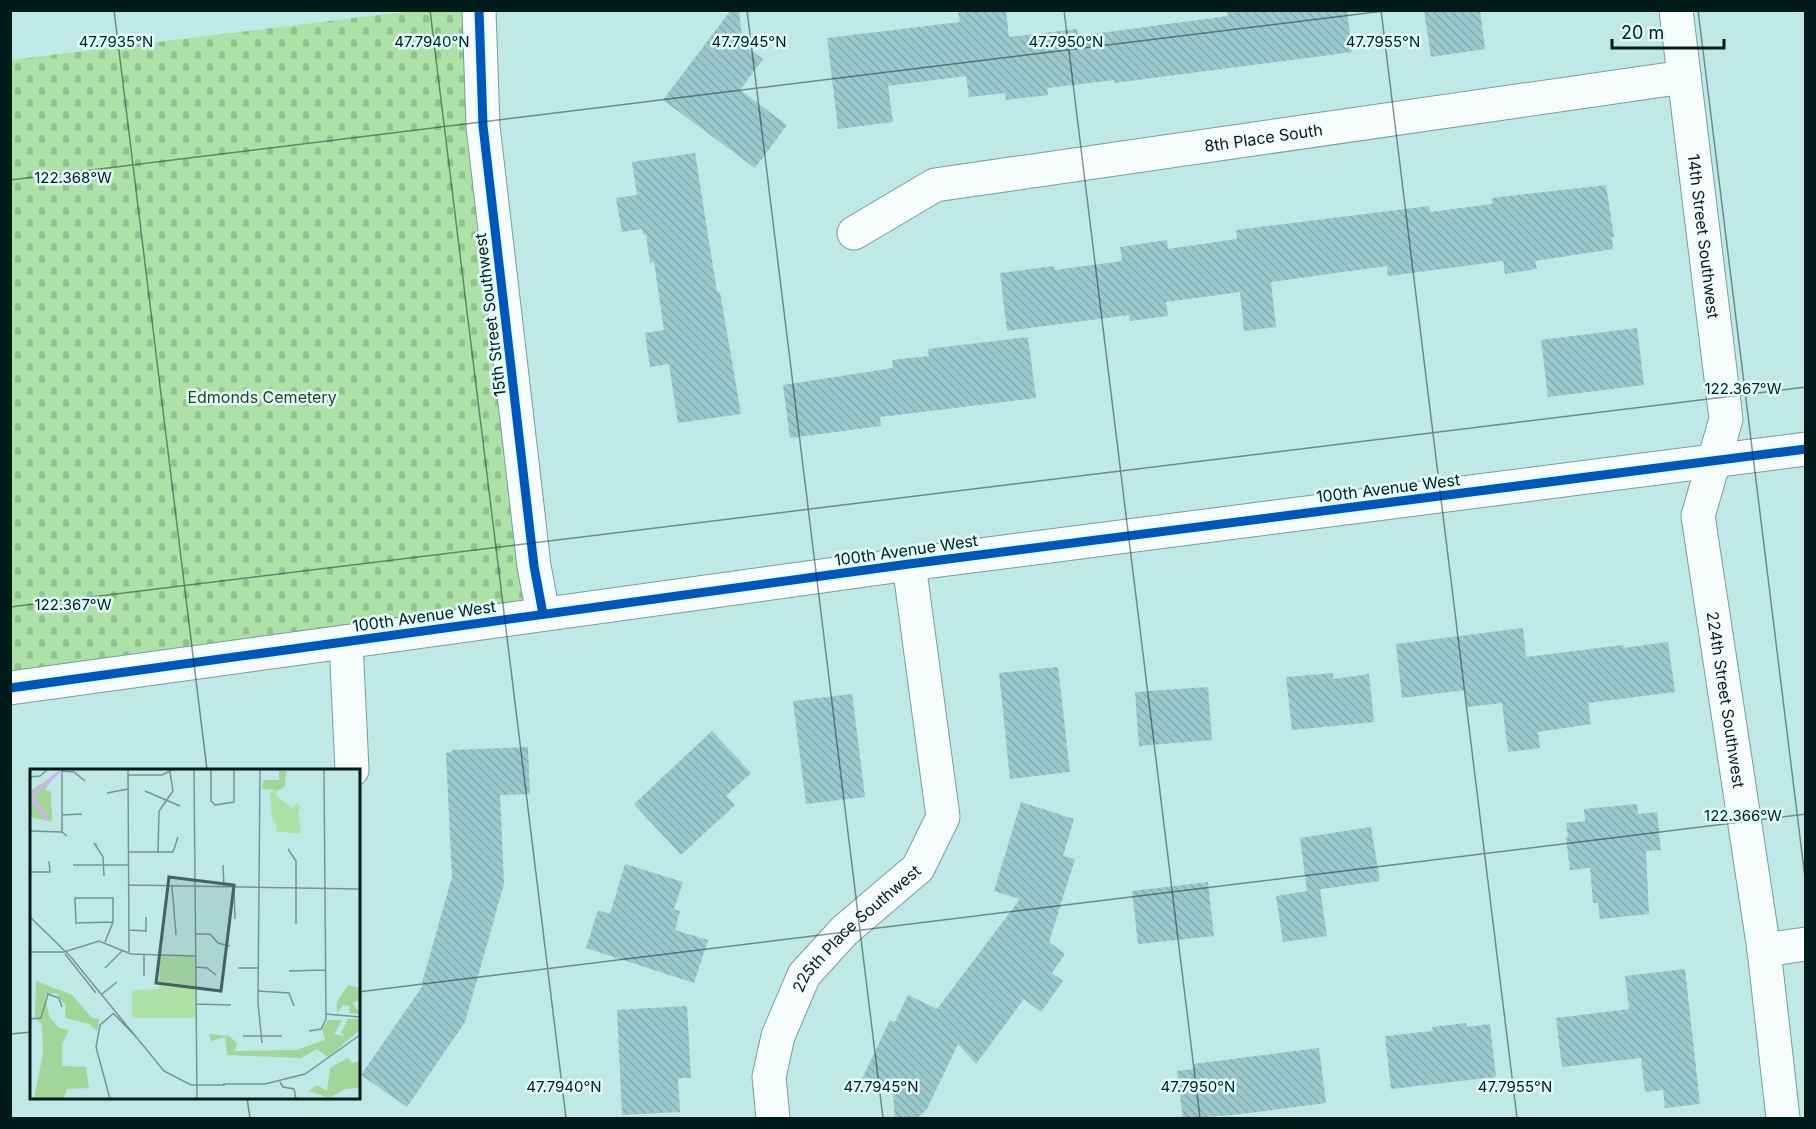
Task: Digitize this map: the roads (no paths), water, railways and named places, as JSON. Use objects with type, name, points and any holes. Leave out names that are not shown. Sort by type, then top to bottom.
[{"type":"street","name":"15th Street Southwest","points":[[479,10],[483,126],[534,566],[543,614]]},
{"type":"street","name":"14th Street Southwest","points":[[1676,10],[1726,419],[1714,461]]},
{"type":"street","name":"8th Place South","points":[[854,233],[935,185],[1684,77]]},
{"type":"street","name":"100th Avenue West","points":[[10,688],[909,564],[1806,449]]},
{"type":"street","name":"224th Street Southwest","points":[[1714,461],[1698,516],[1764,950],[1783,1119]]},
{"type":"street","name":"225th Place Southwest","points":[[772,1119],[769,1077],[778,1036],[804,975],[844,931],[918,868],[943,817],[909,564]]},
{"type":"street","points":[[346,642],[352,769]]},
{"type":"street","points":[[1764,950],[1806,944]]},
{"type":"park label","name":"Edmonds Cemetery","points":[[262,397]]}]
